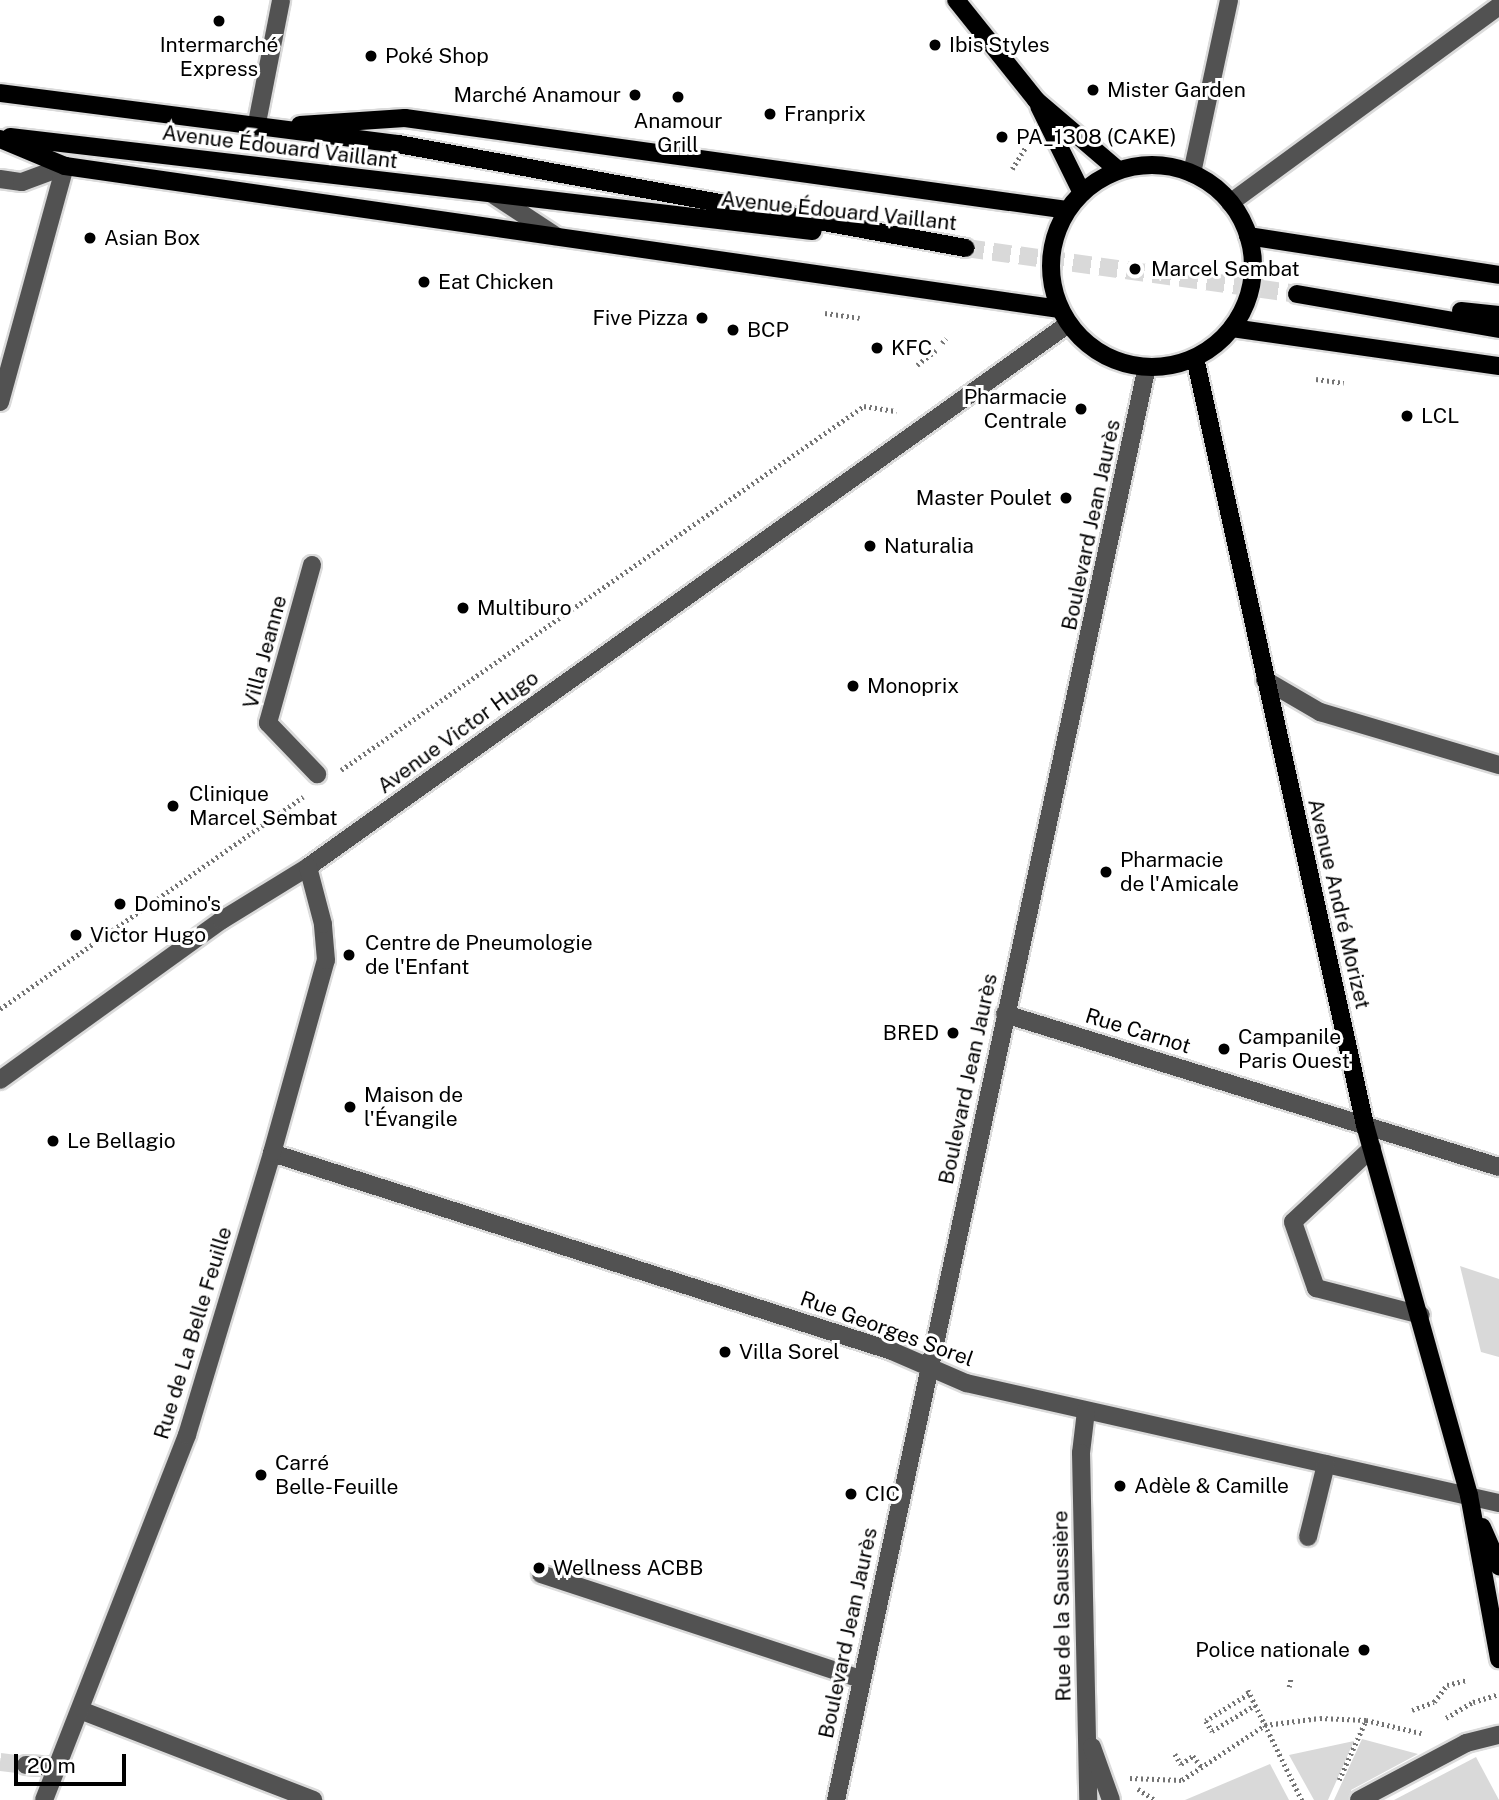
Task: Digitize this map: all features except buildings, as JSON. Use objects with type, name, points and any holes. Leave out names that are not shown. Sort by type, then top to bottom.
[{"type":"main road","points":[[956,0],[1036,100],[1118,170]]},
{"type":"main road","name":"Avenue Édouard Vaillant","points":[[0,93],[256,128],[398,144],[965,248],[0,138]]},
{"type":"main road","points":[[1036,100],[1082,193]]},
{"type":"main road","name":"Avenue Édouard Vaillant","points":[[256,128],[405,118],[1067,210]]},
{"type":"main road","name":"Avenue Édouard Vaillant","points":[[0,138],[65,166],[556,236],[1064,317]]},
{"type":"main road","points":[[1143,165],[1192,173],[1230,202],[1248,236],[1251,284],[1232,328],[1195,358],[1147,367],[1103,355],[1064,317],[1050,259],[1067,210],[1082,193],[1118,170],[1143,165]]},
{"type":"main road","points":[[1248,236],[1499,275]]},
{"type":"main road","points":[[1499,315],[1297,293],[1499,329]]},
{"type":"main road","points":[[1232,328],[1499,366]]},
{"type":"main road","name":"Avenue André Morizet","points":[[1195,358],[1365,1125],[1469,1495],[1499,1659]]},
{"type":"main road","name":"Avenue André Morizet","points":[[1469,1495],[1499,1566]]},
{"type":"street","points":[[256,128],[281,0]]},
{"type":"street","points":[[1192,173],[1229,0]]},
{"type":"street","points":[[1230,202],[1499,6]]},
{"type":"street","points":[[0,402],[65,166]]},
{"type":"street","name":"Avenue Édouard Vaillant","points":[[0,179],[22,182],[65,166]]},
{"type":"street","points":[[495,196],[556,236]]},
{"type":"street","name":"Avenue Victor Hugo","points":[[0,1080],[222,920],[308,867],[940,416],[1064,317]]},
{"type":"street","name":"Boulevard Jean Jaurès","points":[[836,1800],[1005,1014],[1128,471],[1147,367]]},
{"type":"street","name":"Villa Jeanne","points":[[312,565],[268,723],[320,780]]},
{"type":"street","points":[[1265,680],[1320,712],[1499,765]]},
{"type":"street","name":"Rue de La Belle Feuille","points":[[44,1800],[187,1435],[272,1153],[326,960],[323,924],[308,867]]},
{"type":"street","name":"Rue Carnot","points":[[1005,1014],[1499,1167]]},
{"type":"street","points":[[1372,1148],[1293,1222],[1316,1288],[1420,1315]]},
{"type":"street","name":"Rue Georges Sorel","points":[[272,1153],[878,1347],[966,1383],[1499,1503]]},
{"type":"street","name":"Rue de la Saussière","points":[[1086,1411],[1081,1453],[1088,1800]]},
{"type":"street","points":[[1308,1537],[1326,1464]]},
{"type":"street","points":[[541,1574],[861,1679]]},
{"type":"street","points":[[80,1710],[313,1800]]},
{"type":"street","points":[[1088,1735],[1111,1800]]},
{"type":"street","points":[[1359,1800],[1466,1743],[1499,1735]]},
{"type":"street","points":[[26,1765],[56,1767]]},
{"type":"path","points":[[1012,169],[1025,148]]},
{"type":"path","points":[[825,313],[860,318]]},
{"type":"path","points":[[917,365],[936,351]]},
{"type":"path","points":[[1316,379],[1344,383]]},
{"type":"path","name":"Avenue Victor Hugo","points":[[0,1009],[320,780],[864,406],[940,416]]},
{"type":"path","points":[[1289,1687],[1291,1677]]},
{"type":"path","points":[[1412,1710],[1434,1702],[1447,1685],[1467,1680]]},
{"type":"path","points":[[1255,1705],[1212,1731],[1206,1721],[1248,1692],[1255,1705],[1302,1800]]},
{"type":"path","points":[[1441,1722],[1473,1702],[1499,1694]]},
{"type":"path","points":[[1103,1777],[1182,1780],[1265,1725],[1320,1718],[1366,1720],[1418,1735],[1429,1728]]},
{"type":"path","points":[[1335,1788],[1366,1720]]},
{"type":"path","points":[[1175,1754],[1181,1764],[1193,1756],[1201,1766]]},
{"type":"shaded area","points":[[1460,1266],[1499,1279],[1499,1357],[1481,1352]]},
{"type":"shaded area","points":[[1362,1739],[1418,1754],[1351,1790],[1355,1800],[1334,1800]]},
{"type":"shaded area","points":[[1354,1741],[1328,1800],[1314,1800],[1289,1755]]},
{"type":"shaded area","points":[[1476,1757],[1499,1800],[1394,1800]]},
{"type":"shaded area","points":[[1270,1764],[1289,1800],[1185,1800]]},
{"type":"tunnel","points":[[966,248],[1297,294]]},
{"type":"tunnel","points":[[0,1762],[26,1765]]},
{"type":"place","name":"Intermarché Express","points":[[219,21]]},
{"type":"place","name":"Ibis Styles","points":[[935,45]]},
{"type":"place","name":"Poké Shop","points":[[371,56]]},
{"type":"place","name":"Mister Garden","points":[[1093,90]]},
{"type":"place","name":"Marché Anamour","points":[[635,95]]},
{"type":"place","name":"Anamour Grill","points":[[678,97]]},
{"type":"place","name":"Franprix","points":[[770,114]]},
{"type":"place","name":"PA_1308 (CAKE)","points":[[1002,137]]},
{"type":"place","name":"Asian Box","points":[[90,238]]},
{"type":"place","name":"Marcel Sembat","points":[[1135,269]]},
{"type":"place","name":"Eat Chicken","points":[[424,282]]},
{"type":"place","name":"Five Pizza","points":[[702,318]]},
{"type":"place","name":"BCP","points":[[733,330]]},
{"type":"place","name":"KFC","points":[[877,348]]},
{"type":"place","name":"Pharmacie Centrale","points":[[1081,409]]},
{"type":"place","name":"LCL","points":[[1407,416]]},
{"type":"place","name":"Master Poulet","points":[[1066,498]]},
{"type":"place","name":"Naturalia","points":[[870,546]]},
{"type":"place","name":"Multiburo","points":[[463,608]]},
{"type":"place","name":"Monoprix","points":[[853,686]]},
{"type":"place","name":"Clinique Marcel Sembat","points":[[173,806]]},
{"type":"place","name":"Pharmacie de l'Amicale","points":[[1106,872]]},
{"type":"place","name":"Domino's","points":[[120,904]]},
{"type":"place","name":"Victor Hugo","points":[[76,935]]},
{"type":"place","name":"Centre de Pneumologie de l'Enfant","points":[[349,955]]},
{"type":"place","name":"BRED","points":[[953,1033]]},
{"type":"place","name":"Campanile Paris Ouest","points":[[1224,1049]]},
{"type":"place","name":"Maison de l'Évangile","points":[[350,1107]]},
{"type":"place","name":"Le Bellagio","points":[[53,1141]]},
{"type":"place","name":"Villa Sorel","points":[[725,1352]]},
{"type":"place","name":"Carré Belle-Feuille","points":[[261,1475]]},
{"type":"place","name":"Adèle & Camille","points":[[1120,1486]]},
{"type":"place","name":"CIC","points":[[851,1494]]},
{"type":"place","name":"Wellness ACBB","points":[[539,1568]]},
{"type":"place","name":"Police nationale","points":[[1364,1650]]}]
